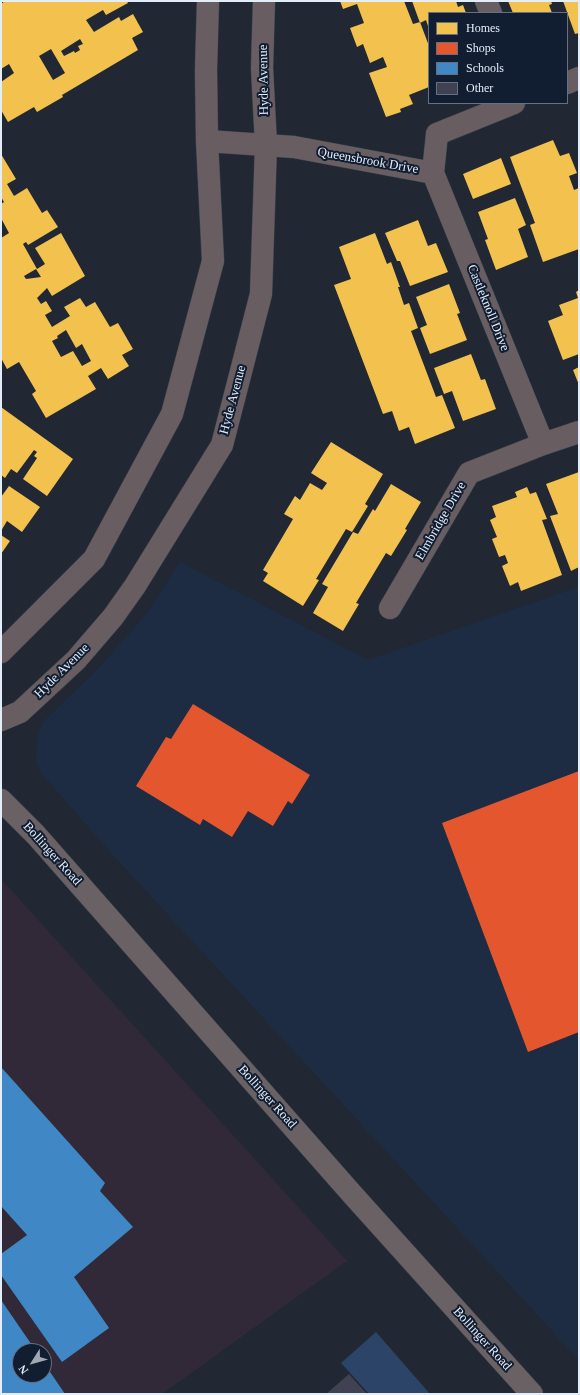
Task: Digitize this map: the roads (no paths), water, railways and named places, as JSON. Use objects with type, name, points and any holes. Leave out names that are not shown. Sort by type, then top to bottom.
[{"type":"main road","name":"Bollinger Road","points":[[1,800],[36,835],[210,1034],[532,1394]]},
{"type":"street","points":[[1,652],[94,559],[172,414],[213,261],[207,140],[206,70],[208,1]]},
{"type":"street","name":"Hyde Avenue","points":[[1,720],[20,712],[76,660],[113,617],[135,586],[222,445],[261,294],[266,145],[262,68],[264,1]]},
{"type":"street","points":[[486,1],[491,12]]},
{"type":"street","points":[[568,82],[579,78]]},
{"type":"street","name":"Queensbrook Drive","points":[[207,140],[294,147],[433,173],[437,134],[512,104]]},
{"type":"street","name":"Castleknoll Drive","points":[[433,173],[543,444]]},
{"type":"street","name":"Elmbridge Drive","points":[[390,608],[469,473],[543,444],[579,432]]}]
